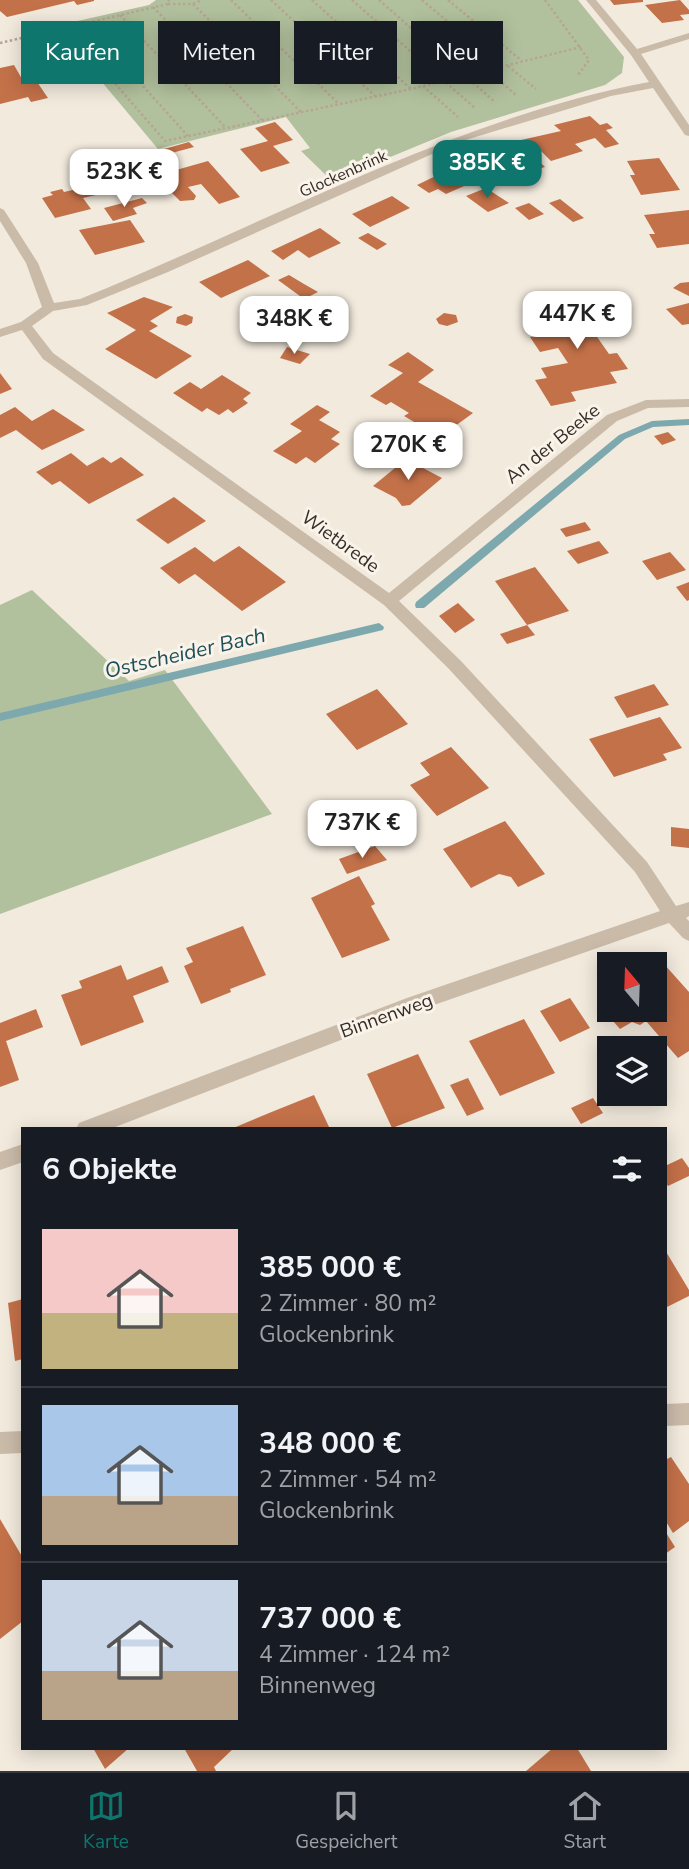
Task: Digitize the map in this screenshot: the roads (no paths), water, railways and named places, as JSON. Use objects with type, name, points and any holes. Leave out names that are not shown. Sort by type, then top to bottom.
[{"type":"street","points":[[591,0],[635,53],[689,133]]},
{"type":"street","points":[[635,53],[689,36]]},
{"type":"street","name":"Glockenbrink","points":[[49,308],[83,302],[153,274],[442,146],[609,93],[656,84]]},
{"type":"street","points":[[0,212],[32,263],[49,308],[25,325],[0,333]]},
{"type":"street","name":"Wietbrede","points":[[25,325],[48,356],[389,601],[455,665],[641,867],[681,912],[689,933]]},
{"type":"street","name":"An der Beeke","points":[[389,601],[612,418],[646,404],[689,403]]},
{"type":"street","name":"Binnenweg","points":[[91,1127],[407,1006],[681,912]]},
{"type":"street","points":[[0,1161],[21,1154]]},
{"type":"street","points":[[667,1415],[689,1414]]},
{"type":"street","points":[[0,1443],[21,1442]]},
{"type":"waterway","name":"Ostscheider Bach","points":[[420,605],[622,437],[652,424],[689,422]]},
{"type":"waterway","name":"Ostscheider Bach","points":[[0,717],[379,627]]}]
